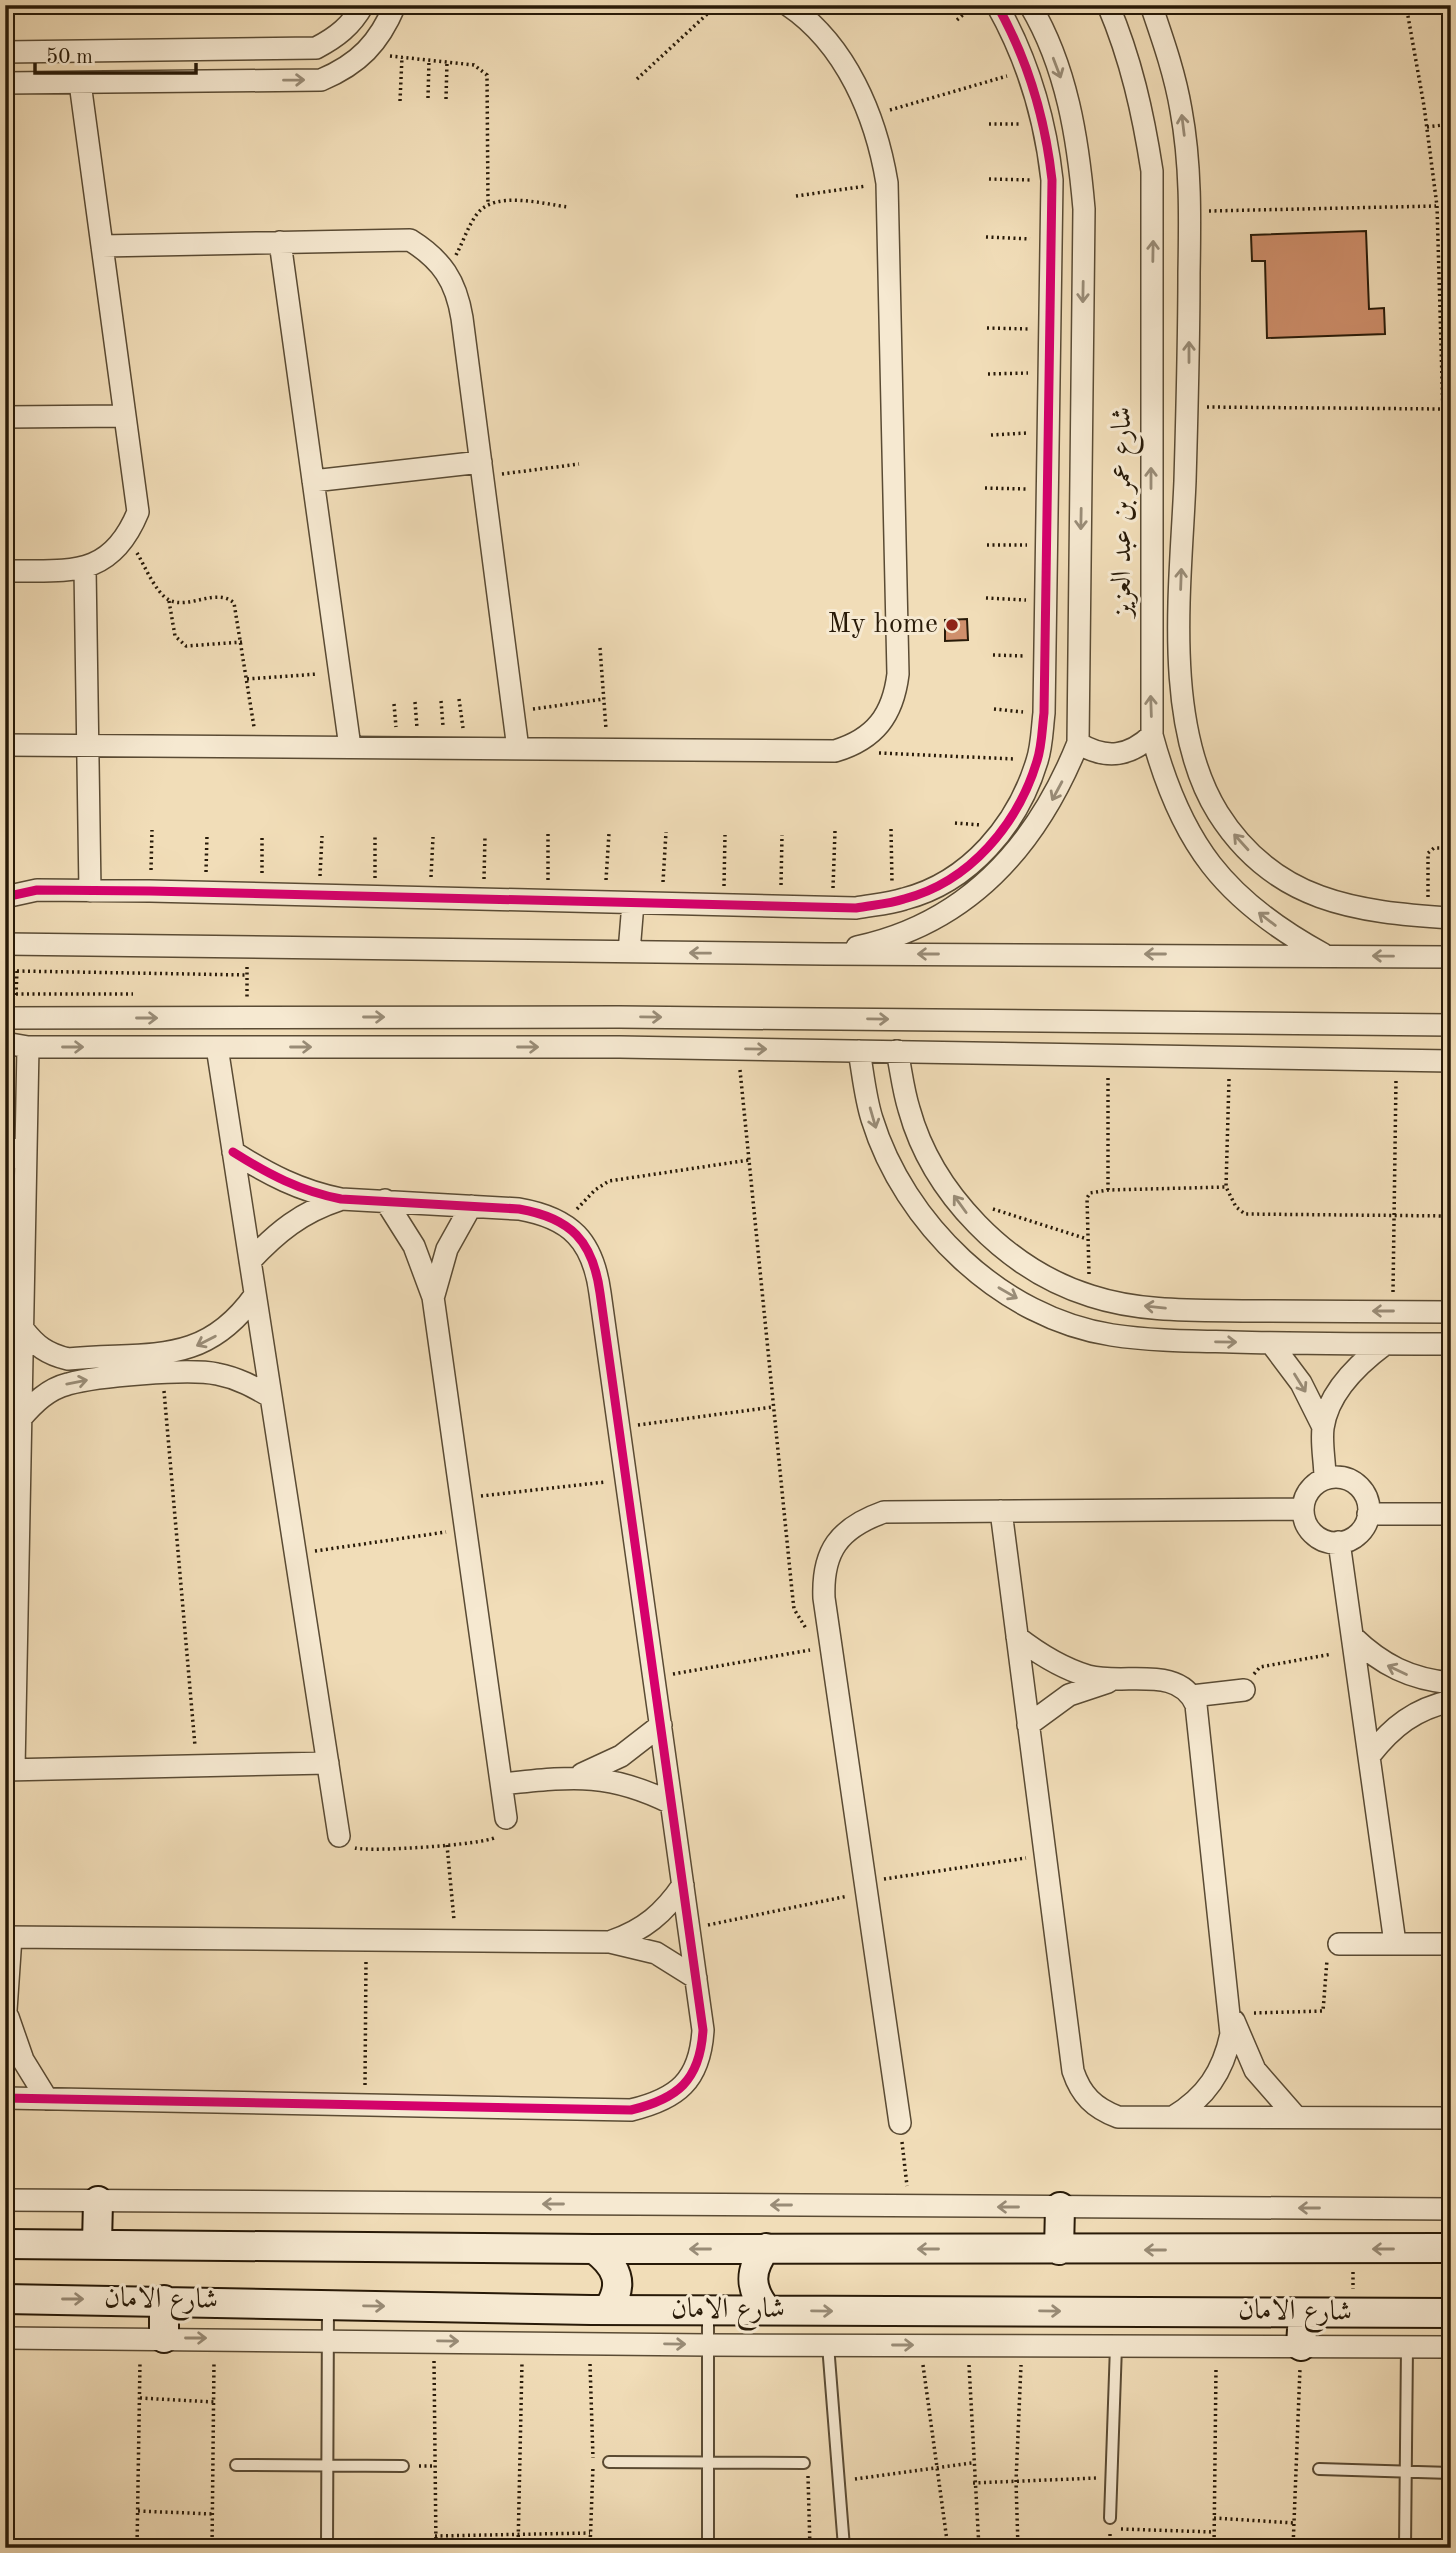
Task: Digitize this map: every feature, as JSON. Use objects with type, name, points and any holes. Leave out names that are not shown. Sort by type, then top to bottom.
[{"type":"street","points":[[5,52],[316,48],[336,38],[353,22],[363,5]]},
{"type":"street","points":[[5,83],[321,80],[346,70],[367,53],[384,32],[395,5]]},
{"type":"street","points":[[5,745],[835,751],[870,736],[890,710],[898,674],[887,183],[871,116],[841,60],[799,13],[788,5]]},
{"type":"street","points":[[8,896],[37,890],[150,891],[856,908],[906,899],[951,879],[990,847],[1020,806],[1038,760],[1044,713],[1052,180],[1044,124],[1028,70],[997,5]]},
{"type":"street","name":"شارع عمر بن عبد العزيز","points":[[826,954],[874,944],[909,930],[963,901],[1001,869],[1033,831],[1059,789],[1078,743],[1084,209],[1078,144],[1065,87],[1030,5]]},
{"type":"street","name":"شارع عمر بن عبد العزيز","points":[[1108,5],[1125,45],[1142,107],[1152,171],[1152,735],[1174,804],[1184,826],[1211,867],[1244,902],[1283,932],[1325,955]]},
{"type":"street","points":[[1151,5],[1168,54],[1181,109],[1188,166],[1188,398],[1180,614],[1182,684],[1192,751],[1208,793],[1238,840],[1262,864],[1290,883],[1320,898],[1353,908],[1451,918]]},
{"type":"street","points":[[5,572],[85,568],[109,556],[128,537],[138,512],[80,83]]},
{"type":"street","points":[[1152,171],[1188,166]]},
{"type":"street","points":[[102,246],[410,240],[431,253],[448,271],[460,306],[518,749]]},
{"type":"street","points":[[280,242],[350,747]]},
{"type":"street","points":[[1151,391],[1188,398]]},
{"type":"street","points":[[5,417],[125,416]]},
{"type":"street","points":[[313,481],[482,469]]},
{"type":"street","points":[[85,568],[90,891]]},
{"type":"street","points":[[1150,615],[1180,614]]},
{"type":"street","points":[[1043,651],[1080,645]]},
{"type":"street","points":[[1078,743],[1100,754],[1125,754],[1141,746],[1152,735]]},
{"type":"street","points":[[629,952],[633,903]]},
{"type":"street","points":[[5,944],[826,954],[1451,957]]},
{"type":"street","points":[[619,1017],[620,1047]]},
{"type":"street","points":[[10,1018],[619,1017],[1451,1024]]},
{"type":"street","points":[[1083,1054],[1085,1021]]},
{"type":"street","points":[[5,1043],[28,1047],[620,1047],[1451,1061]]},
{"type":"street","points":[[28,1047],[21,1418],[10,1770],[328,1763]]},
{"type":"street","points":[[217,1047],[339,1836]]},
{"type":"street","points":[[859,1051],[871,1118],[897,1180],[936,1235],[986,1281],[1045,1315],[1110,1335],[1271,1343],[1451,1344]]},
{"type":"street","points":[[897,1051],[909,1110],[927,1154],[966,1214],[1010,1254],[1062,1284],[1089,1296],[1118,1303],[1178,1310],[1451,1312]]},
{"type":"street","points":[[5,1163],[26,1143]]},
{"type":"street","points":[[5,2098],[631,2110],[660,2103],[679,2091],[694,2071],[702,2050],[703,2031],[696,1978],[596,1268],[585,1244],[567,1226],[544,1214],[471,1206],[341,1199],[285,1183],[233,1152]]},
{"type":"street","points":[[250,1261],[291,1221],[315,1208],[341,1199]]},
{"type":"street","points":[[385,1200],[414,1246],[433,1297],[506,1818]]},
{"type":"street","points":[[433,1297],[447,1249],[471,1206]]},
{"type":"street","points":[[5,1218],[24,1232]]},
{"type":"street","points":[[23,1329],[34,1344],[50,1355],[68,1359],[187,1350],[214,1337],[238,1318],[255,1295]]},
{"type":"street","points":[[1271,1343],[1301,1383],[1323,1427]]},
{"type":"street","points":[[1325,1478],[1323,1427],[1332,1402],[1345,1379],[1363,1360],[1385,1344]]},
{"type":"street","points":[[21,1418],[33,1403],[67,1384],[162,1374],[216,1373],[246,1382],[271,1397]]},
{"type":"street","points":[[1335,1476],[1353,1481],[1366,1495],[1368,1514],[1362,1530],[1339,1542],[1318,1537],[1310,1530],[1303,1509],[1307,1493],[1325,1478],[1335,1476]]},
{"type":"street","points":[[900,2123],[830,1646],[823,1575],[830,1553],[843,1534],[862,1520],[884,1512],[1303,1509]]},
{"type":"street","points":[[1001,1511],[1073,2071],[1077,2084],[1094,2105],[1118,2117],[1451,2118]]},
{"type":"street","points":[[1368,1514],[1451,1514]]},
{"type":"street","points":[[1339,1542],[1395,1943]]},
{"type":"street","points":[[1017,1637],[1064,1668],[1117,1681],[1168,1680],[1186,1689],[1196,1705],[1231,2013],[1227,2054],[1219,2074],[1206,2091],[1173,2117]]},
{"type":"street","points":[[1354,1643],[1396,1671],[1422,1680],[1451,1683]]},
{"type":"street","points":[[1028,1725],[1069,1695],[1117,1681]]},
{"type":"street","points":[[1192,1696],[1244,1690]]},
{"type":"street","points":[[1370,1755],[1386,1735],[1405,1719],[1427,1706],[1451,1701]]},
{"type":"street","points":[[576,1776],[621,1756],[660,1725]]},
{"type":"street","points":[[502,1784],[576,1776],[626,1784],[671,1803]]},
{"type":"street","points":[[610,1942],[632,1934],[652,1921],[670,1905],[683,1885]]},
{"type":"street","points":[[47,2099],[23,2060],[7,2021],[8,1937],[610,1942],[656,1954],[696,1978]]},
{"type":"street","points":[[1339,1944],[1451,1944]]},
{"type":"street","points":[[1231,2013],[1255,2070],[1296,2117]]},
{"type":"street","points":[[5,2200],[1451,2209]]},
{"type":"street","points":[[97,2244],[98,2201]]},
{"type":"street","points":[[1059,2250],[1060,2207]]},
{"type":"street","name":"شارع الامان","points":[[5,2244],[594,2249],[1451,2249]]},
{"type":"street","points":[[766,2248],[752,2275],[753,2292],[766,2309]]},
{"type":"street","points":[[594,2249],[607,2258],[617,2272],[617,2291],[608,2309]]},
{"type":"street","name":"شارع الامان","points":[[5,2299],[709,2310],[1451,2313]]},
{"type":"street","points":[[152,2338],[164,2300]]},
{"type":"street","points":[[1301,2346],[1303,2313]]},
{"type":"street","points":[[5,2338],[328,2339],[708,2345],[1451,2347]]},
{"type":"lane","points":[[327,2548],[328,2305]]},
{"type":"lane","points":[[708,2548],[709,2310]]},
{"type":"lane","points":[[828,2345],[844,2547]]},
{"type":"lane","points":[[1110,2523],[1116,2346]]},
{"type":"lane","points":[[1405,2548],[1407,2346]]},
{"type":"lane","points":[[609,2462],[804,2463]]},
{"type":"lane","points":[[236,2465],[403,2466]]},
{"type":"lane","points":[[1319,2469],[1451,2473]]},
{"type":"path","points":[[637,79],[717,5]]},
{"type":"path","points":[[957,20],[974,5]]},
{"type":"path","points":[[1406,5],[1427,127],[1437,206],[1451,690]]},
{"type":"path","points":[[367,53],[479,67],[489,81],[488,205]]},
{"type":"path","points":[[400,101],[402,57]]},
{"type":"path","points":[[428,99],[429,60]]},
{"type":"path","points":[[446,99],[447,62]]},
{"type":"path","points":[[871,116],[1028,70]]},
{"type":"path","points":[[989,124],[1044,124]]},
{"type":"path","points":[[1427,127],[1451,124]]},
{"type":"path","points":[[989,179],[1052,180]]},
{"type":"path","points":[[796,196],[887,183]]},
{"type":"path","points":[[448,271],[476,215],[488,205],[509,201],[569,206]]},
{"type":"path","points":[[1190,211],[1437,206]]},
{"type":"path","points":[[986,237],[1051,240]]},
{"type":"path","points":[[987,328],[1049,330]]},
{"type":"path","points":[[1441,367],[1451,368]]},
{"type":"path","points":[[988,374],[1048,373]]},
{"type":"path","points":[[1188,398],[1443,409]]},
{"type":"path","points":[[991,435],[1047,433]]},
{"type":"path","points":[[482,469],[579,464]]},
{"type":"path","points":[[985,488],[1046,489]]},
{"type":"path","points":[[128,537],[161,593],[169,600],[175,636],[186,646],[242,642]]},
{"type":"path","points":[[988,545],[1045,544]]},
{"type":"path","points":[[169,600],[229,598],[237,608],[256,747]]},
{"type":"path","points":[[986,598],[1044,600]]},
{"type":"path","points":[[600,648],[607,749]]},
{"type":"path","points":[[993,655],[1043,651]]},
{"type":"path","points":[[247,679],[339,673]]},
{"type":"path","points":[[455,748],[459,699]]},
{"type":"path","points":[[513,711],[604,699]]},
{"type":"path","points":[[441,701],[455,748]]},
{"type":"path","points":[[994,709],[1044,713]]},
{"type":"path","points":[[876,753],[1038,760]]},
{"type":"path","points":[[8,896],[13,828]]},
{"type":"path","points":[[891,829],[892,902]]},
{"type":"path","points":[[150,891],[152,830]]},
{"type":"path","points":[[832,907],[835,831]]},
{"type":"path","points":[[662,903],[666,832]]},
{"type":"path","points":[[605,902],[609,833]]},
{"type":"path","points":[[375,834],[375,896]]},
{"type":"path","points":[[548,834],[548,901]]},
{"type":"path","points":[[206,892],[207,835]]},
{"type":"path","points":[[484,899],[485,835]]},
{"type":"path","points":[[723,905],[725,835]]},
{"type":"path","points":[[780,906],[782,835]]},
{"type":"path","points":[[262,836],[262,894]]},
{"type":"path","points":[[320,895],[322,836]]},
{"type":"path","points":[[430,898],[433,837]]},
{"type":"path","points":[[1427,917],[1428,853],[1434,848],[1451,848]]},
{"type":"path","points":[[246,947],[248,1018]]},
{"type":"path","points":[[10,1018],[17,971],[247,975]]},
{"type":"path","points":[[738,1049],[794,1609],[802,1625],[815,1638],[830,1646]]},
{"type":"path","points":[[1108,1054],[1108,1190]]},
{"type":"path","points":[[1230,1057],[1226,1187],[1236,1207],[1245,1214],[1451,1216]]},
{"type":"path","points":[[1393,1312],[1396,1060]]},
{"type":"path","points":[[567,1226],[583,1201],[609,1181],[749,1160]]},
{"type":"path","points":[[1089,1296],[1087,1198],[1090,1193],[1108,1190],[1226,1187]]},
{"type":"path","points":[[984,1206],[1087,1239]]},
{"type":"path","points":[[162,1374],[197,1766]]},
{"type":"path","points":[[619,1428],[774,1407]]},
{"type":"path","points":[[461,1498],[626,1480]]},
{"type":"path","points":[[295,1553],[466,1530]]},
{"type":"path","points":[[1244,1690],[1258,1668],[1354,1643]]},
{"type":"path","points":[[654,1677],[830,1646]]},
{"type":"path","points":[[339,1836],[360,1849],[490,1842],[502,1831],[506,1818]]},
{"type":"path","points":[[447,1845],[456,1941]]},
{"type":"path","points":[[689,1928],[866,1887],[1045,1855]]},
{"type":"path","points":[[365,2105],[366,1940]]},
{"type":"path","points":[[1231,2013],[1324,2011],[1328,1954],[1339,1944]]},
{"type":"path","points":[[900,2123],[910,2206]]},
{"type":"path","points":[[1353,2249],[1353,2313]]},
{"type":"path","points":[[137,2548],[139,2398],[152,2338]]},
{"type":"path","points":[[212,2548],[215,2338]]},
{"type":"path","points":[[433,2341],[436,2548]]},
{"type":"path","points":[[518,2548],[523,2342]]},
{"type":"path","points":[[590,2343],[593,2462],[590,2548]]},
{"type":"path","points":[[920,2345],[948,2548]]},
{"type":"path","points":[[968,2346],[973,2483],[979,2548]]},
{"type":"path","points":[[1018,2548],[1016,2481],[1021,2346]]},
{"type":"path","points":[[1214,2548],[1216,2346]]},
{"type":"path","points":[[1293,2548],[1301,2346]]},
{"type":"path","points":[[139,2398],[214,2402]]},
{"type":"path","points":[[839,2481],[972,2463]]},
{"type":"path","points":[[808,2475],[810,2548]]},
{"type":"path","points":[[973,2483],[1110,2477]]},
{"type":"path","points":[[138,2511],[213,2514]]},
{"type":"path","points":[[1214,2518],[1294,2523]]},
{"type":"path","points":[[1110,2523],[1214,2532]]},
{"type":"path","points":[[436,2536],[590,2533]]},
{"type":"building","points":[[1366,231],[1369,309],[1384,308],[1385,334],[1267,338],[1265,261],[1252,261],[1251,235]]},
{"type":"building","name":"My home","points":[[967,619],[968,640],[945,641],[945,620]]},
{"type":"cycle path","points":[[5,897],[37,890],[150,891],[856,908],[898,901],[928,891],[970,864],[1004,828],[1029,784],[1039,755],[1044,713],[1052,180],[1045,134],[1034,90],[1018,47],[997,5]]},
{"type":"cycle path","points":[[5,2098],[631,2110],[661,2100],[683,2085],[691,2075],[701,2048],[703,2030],[600,1293],[592,1259],[585,1246],[566,1226],[537,1213],[519,1209],[341,1199],[285,1181],[233,1152]]},
{"type":"place","name":"My home","points":[[952,625]]}]
